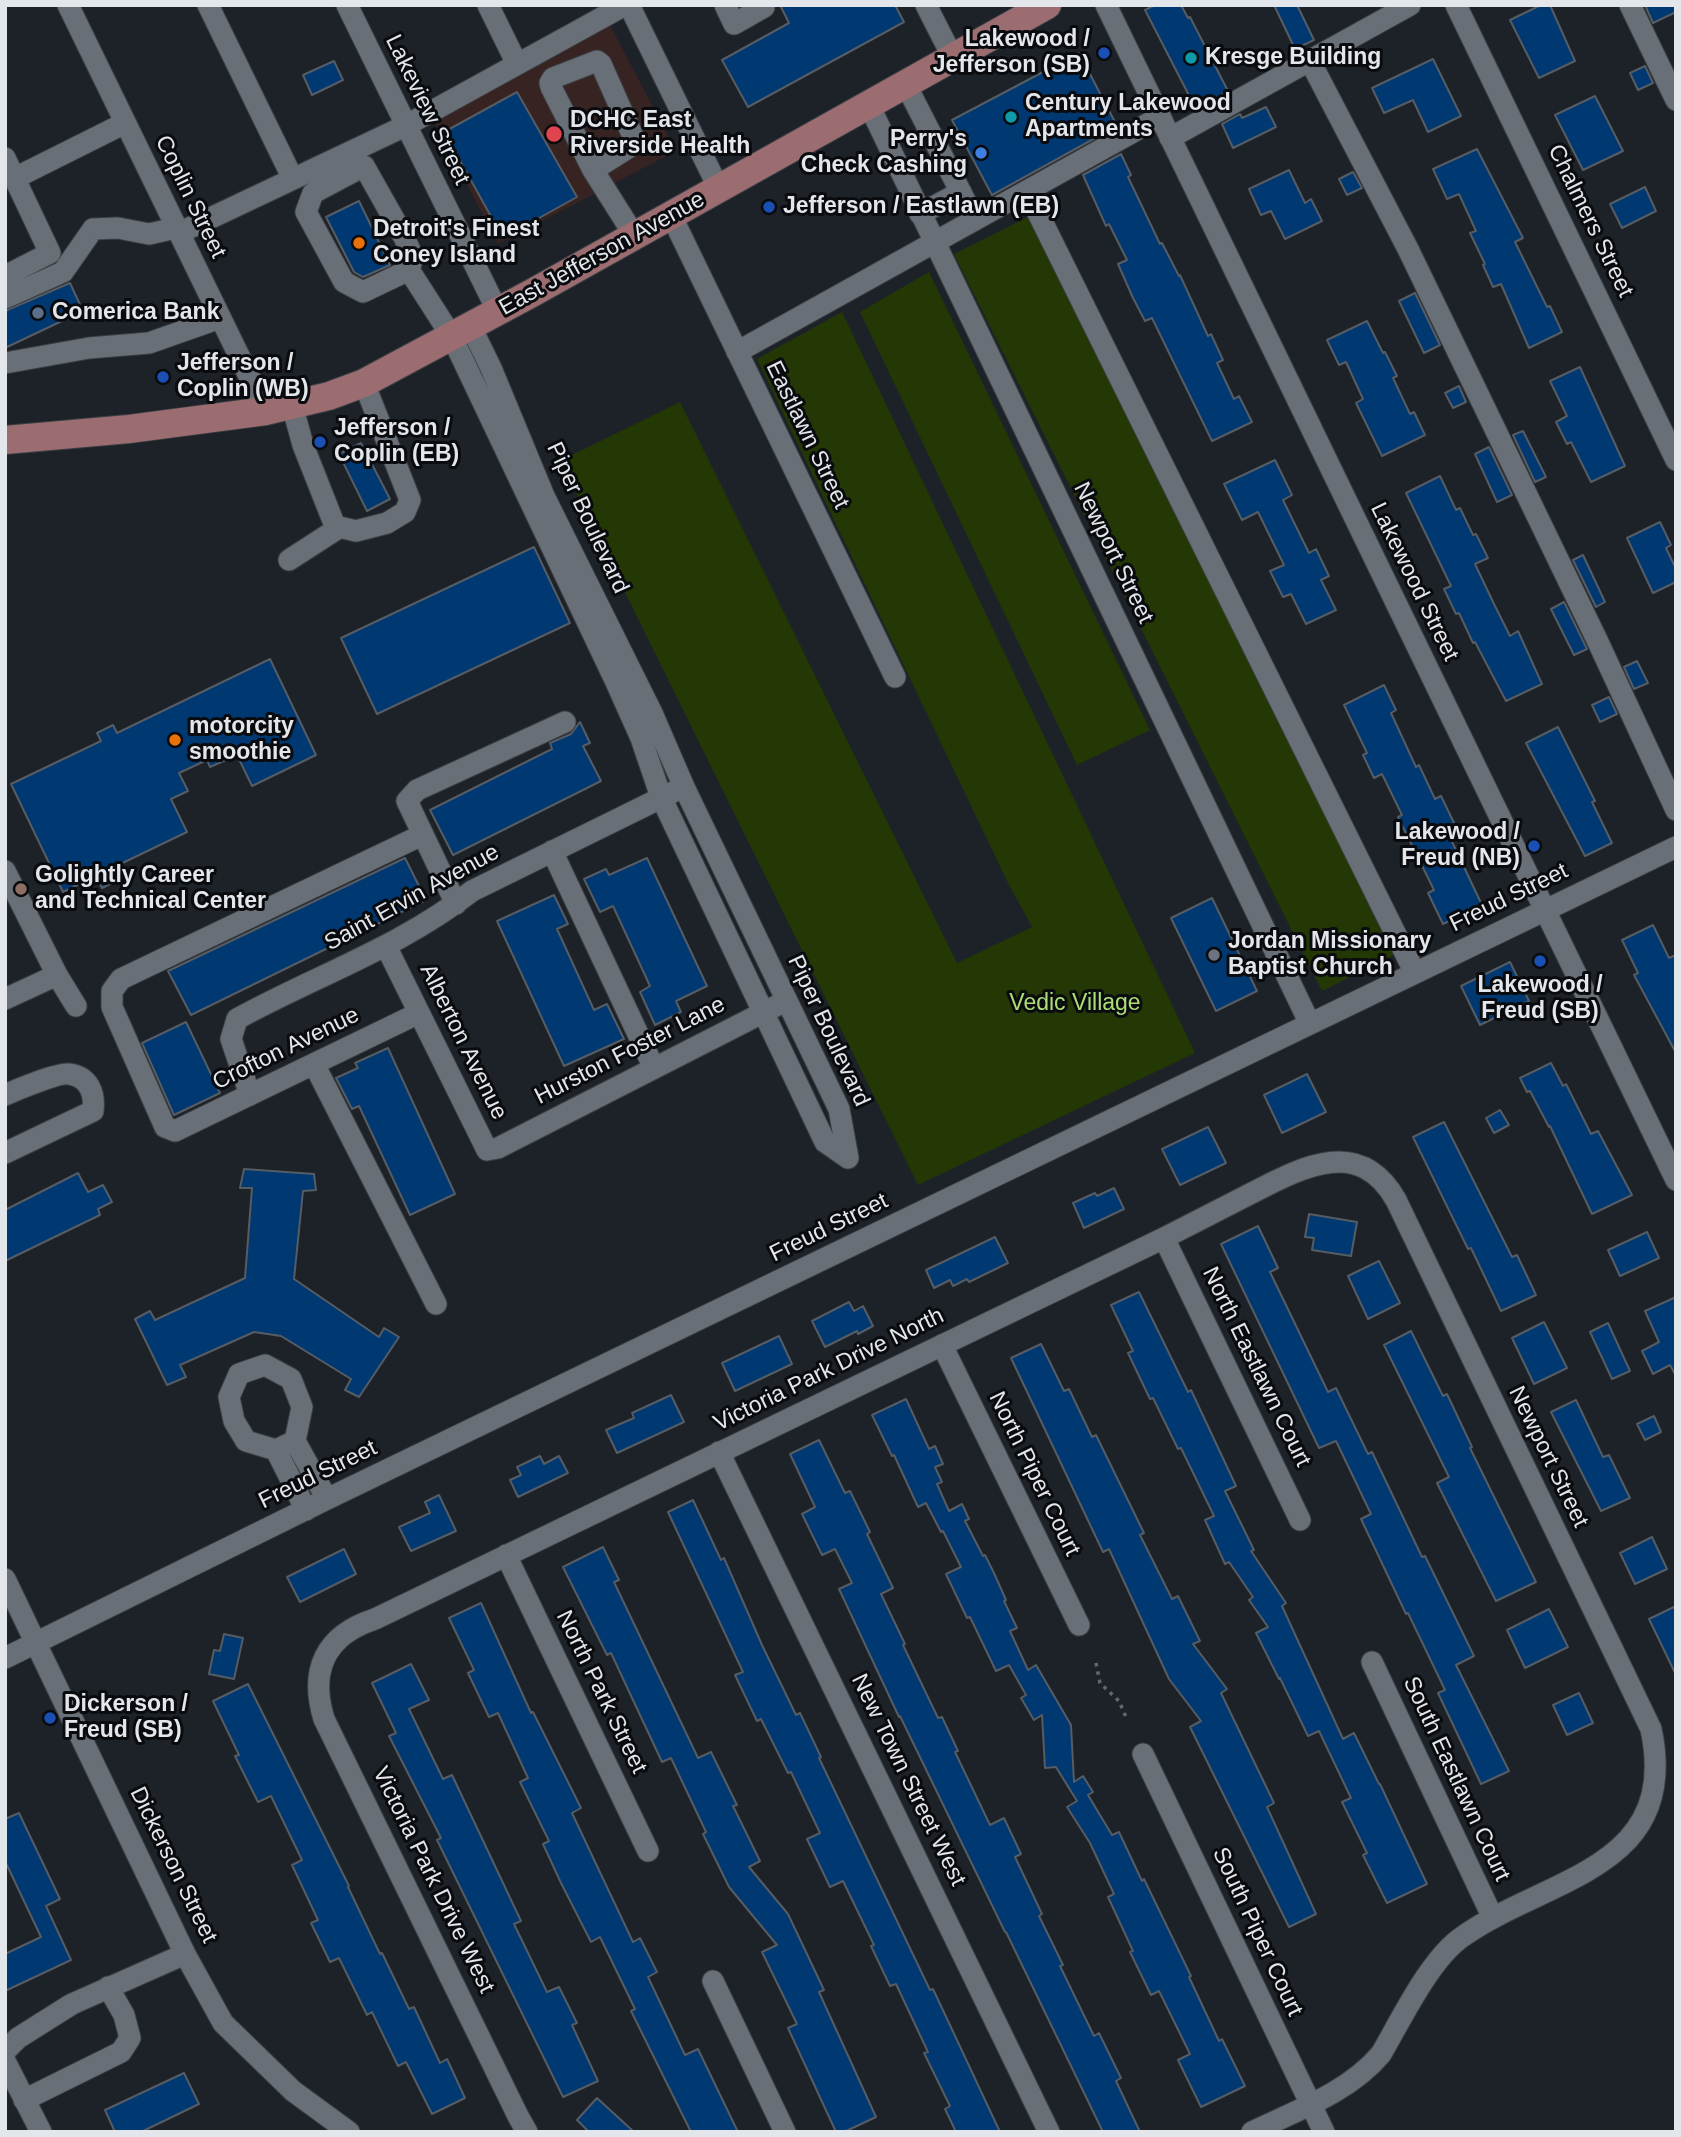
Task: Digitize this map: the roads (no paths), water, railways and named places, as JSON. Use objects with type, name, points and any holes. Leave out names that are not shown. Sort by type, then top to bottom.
[{"type":"main road","name":"East Jefferson Avenue","points":[[5,440],[129,429],[279,408],[329,396],[364,383],[462,332],[1047,5]]},
{"type":"street","name":"Coplin Street","points":[[68,5],[220,318],[303,445],[335,526],[340,527]]},
{"type":"street","points":[[208,5],[293,179]]},
{"type":"street","name":"Lakeview Street","points":[[347,5],[498,312]]},
{"type":"street","points":[[488,5],[517,64]]},
{"type":"street","points":[[5,298],[63,272],[93,229],[118,228],[149,234],[178,230],[405,125],[627,5],[719,189]]},
{"type":"street","points":[[725,5],[734,24],[764,5]]},
{"type":"street","points":[[926,5],[953,58]]},
{"type":"street","name":"Lakewood Street","points":[[1106,5],[1676,1180]]},
{"type":"street","points":[[1170,138],[1410,5]]},
{"type":"street","name":"Chalmers Street","points":[[1456,5],[1676,460]]},
{"type":"street","points":[[1630,5],[1676,100]]},
{"type":"street","points":[[593,170],[628,148],[632,142],[632,134],[601,64],[597,61],[553,78],[551,87],[593,170],[634,235]]},
{"type":"street","points":[[1310,61],[1408,249],[1676,810]]},
{"type":"street","points":[[905,85],[975,220]]},
{"type":"street","name":"Newport Street","points":[[869,105],[1310,1024]]},
{"type":"street","points":[[737,352],[1160,117]]},
{"type":"street","points":[[15,178],[125,123]]},
{"type":"street","points":[[5,158],[50,253],[5,276]]},
{"type":"street","points":[[364,166],[409,247],[413,257],[409,270],[363,292],[344,282],[306,212],[313,193],[364,166]]},
{"type":"street","points":[[1027,191],[1415,973]]},
{"type":"street","points":[[920,214],[961,192]]},
{"type":"street","name":"Eastlawn Street","points":[[671,215],[895,677]]},
{"type":"street","points":[[409,270],[462,332]]},
{"type":"street","points":[[5,363],[89,348],[149,343],[220,318]]},
{"type":"street","name":"Piper Boulevard","points":[[462,332],[491,368],[544,496],[652,713],[684,786],[839,1109],[848,1158],[825,1142],[661,797],[641,738],[462,332]]},
{"type":"street","points":[[289,560],[340,527],[356,531],[387,523],[405,512],[410,500],[364,383]]},
{"type":"street","points":[[456,904],[407,801],[417,790],[565,722]]},
{"type":"street","name":"Saint Ervin Avenue","points":[[250,1095],[231,1039],[237,1019],[386,946],[456,904],[472,891],[684,786]]},
{"type":"street","name":"Crofton Avenue","points":[[419,1013],[175,1132],[165,1127],[112,1007],[112,991],[121,979],[422,835]]},
{"type":"street","name":"Freud Street","points":[[5,1658],[327,1499],[1676,847]]},
{"type":"street","points":[[552,851],[654,1068]]},
{"type":"street","points":[[5,871],[57,975],[76,1006]]},
{"type":"street","name":"Alberton Avenue","points":[[386,946],[487,1150],[498,1148]]},
{"type":"street","points":[[6,997],[57,975]]},
{"type":"street","name":"Hurston Foster Lane","points":[[498,1148],[787,1001]]},
{"type":"street","points":[[314,1064],[436,1304]]},
{"type":"street","points":[[5,1095],[18,1088],[68,1073],[85,1080],[94,1096],[93,1111],[5,1153]]},
{"type":"street","name":"Victoria Park Drive North","points":[[331,1648],[342,1635],[359,1624],[375,1619],[1164,1238],[1289,1174],[1326,1161],[1358,1166]]},
{"type":"street","name":"Newport Street","points":[[1252,2132],[1347,2086],[1369,2068],[1381,2054],[1439,1958],[1462,1937],[1615,1854],[1640,1826],[1651,1803],[1657,1773],[1656,1748],[1651,1728],[1396,1200],[1383,1181],[1358,1166]]},
{"type":"street","name":"North Eastlawn Court","points":[[1164,1238],[1300,1520]]},
{"type":"street","name":"North Piper Court","points":[[942,1345],[1079,1625]]},
{"type":"street","points":[[306,1510],[285,1446],[327,1499]]},
{"type":"street","name":"New Town Street West","points":[[719,1451],[1049,2132]]},
{"type":"street","name":"North Park Street","points":[[506,1555],[648,1851]]},
{"type":"street","name":"Dickerson Street","points":[[5,1579],[186,1954],[223,2023],[293,2091],[348,2132]]},
{"type":"street","name":"Victoria Park Drive West","points":[[331,1648],[322,1665],[317,1688],[324,1719],[527,2132]]},
{"type":"street","name":"South Eastlawn Court","points":[[1372,1662],[1493,1918]]},
{"type":"street","name":"South Piper Court","points":[[1143,1754],[1324,2132]]},
{"type":"street","points":[[5,2051],[19,2038],[72,2004],[186,1954]]},
{"type":"street","points":[[713,1982],[785,2132]]},
{"type":"street","points":[[24,2100],[121,2052],[130,2038],[124,2015],[108,1987]]},
{"type":"street","points":[[5,2061],[41,2132]]},
{"type":"place","name":"Lakewood / Jefferson (SB)","points":[[1104,53]]},
{"type":"place","name":"Kresge Building","points":[[1191,58]]},
{"type":"place","name":"Century Lakewood Apartments","points":[[1011,117]]},
{"type":"place","name":"DCHC East Riverside Health","points":[[554,134]]},
{"type":"place","name":"Perry's Check Cashing","points":[[981,153]]},
{"type":"place","name":"Jefferson / Eastlawn (EB)","points":[[769,207]]},
{"type":"place","name":"Detroit's Finest Coney Island","points":[[359,243]]},
{"type":"place","name":"Comerica Bank","points":[[38,313]]},
{"type":"place","name":"Jefferson / Coplin (WB)","points":[[163,377]]},
{"type":"place","name":"Jefferson / Coplin (EB)","points":[[320,442]]},
{"type":"place","name":"motorcity smoothie","points":[[175,740]]},
{"type":"place","name":"Lakewood / Freud (NB)","points":[[1534,846]]},
{"type":"place","name":"Golightly Career and Technical Center","points":[[21,889]]},
{"type":"place","name":"Jordan Missionary Baptist Church","points":[[1214,955]]},
{"type":"place","name":"Lakewood / Freud (SB)","points":[[1540,961]]},
{"type":"place","name":"Dickerson / Freud (SB)","points":[[50,1718]]},
{"type":"park label","name":"Vedic Village","points":[[1075,1004]]}]
